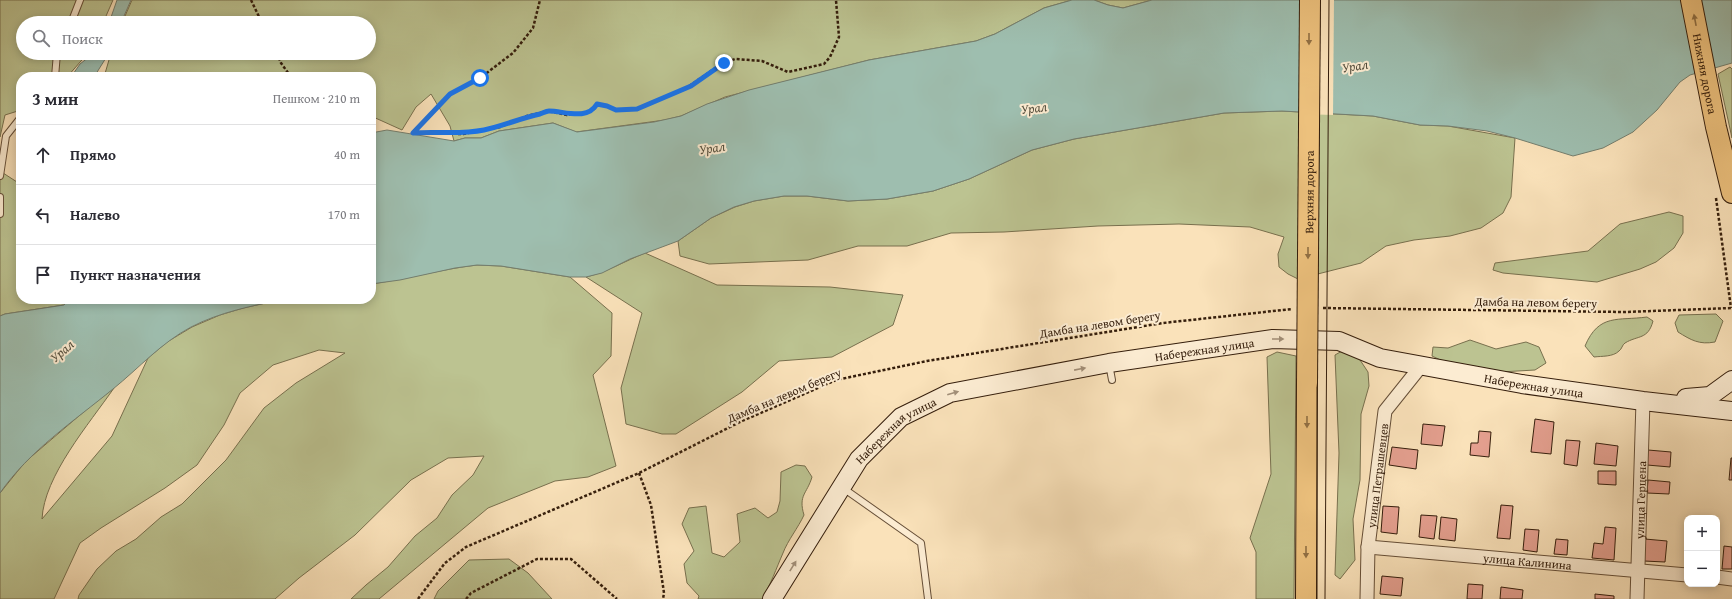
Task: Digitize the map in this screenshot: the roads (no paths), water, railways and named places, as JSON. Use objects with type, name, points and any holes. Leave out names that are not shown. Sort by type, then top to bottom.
[{"type":"main road","name":"Верхняя дорога","points":[[1306,599],[1310,0]]},
{"type":"main road","name":"Нижняя дорога","points":[[1691,0],[1716,127],[1724,194]]},
{"type":"main road","name":"Набережная улица","points":[[772,599],[858,459],[901,417],[950,393],[1110,372],[1273,339],[1339,341],[1380,358],[1522,384],[1643,401],[1732,411]]},
{"type":"main road","points":[[1643,401],[1710,396],[1732,380]]},
{"type":"street","name":"улица Петрашевцев","points":[[1366,599],[1368,548],[1385,411],[1421,366]]},
{"type":"street","name":"улица Герцена","points":[[1637,599],[1643,401]]},
{"type":"street","name":"улица Калинина","points":[[1368,548],[1684,575]]},
{"type":"street","points":[[1720,578],[1732,579]]},
{"type":"lane","points":[[74,16],[80,0]]},
{"type":"lane","points":[[55,72],[56,60]]},
{"type":"lane","points":[[0,176],[6,136],[16,123]]},
{"type":"lane","points":[[0,198],[0,214]]},
{"type":"lane","points":[[842,487],[921,543],[928,599]]},
{"type":"water","points":[[117,0],[131,0],[124,16],[111,16]]},
{"type":"water","name":"Урал","points":[[1072,0],[1094,0],[1123,8],[1152,0],[1732,0],[1732,63],[1690,75],[1680,82],[1657,110],[1633,132],[1603,148],[1573,156],[1487,131],[1448,126],[1420,125],[1373,116],[1282,111],[1224,113],[1074,139],[1032,150],[969,179],[933,191],[887,199],[848,201],[807,196],[784,196],[754,201],[734,207],[711,218],[678,241],[630,259],[602,273],[586,277],[570,277],[501,266],[477,265],[376,283],[376,132],[387,130],[454,141],[465,138],[481,138],[499,131],[553,123],[577,132],[654,122],[681,116],[707,104],[749,90],[869,60],[976,41],[995,34],[1044,8]]},
{"type":"water","points":[[85,60],[105,60],[97,72],[74,72]]},
{"type":"water","name":"Урал","points":[[262,304],[213,317],[191,327],[170,340],[38,450],[24,464],[0,493],[0,316],[64,305]]},
{"type":"tram line","points":[[1317,599],[1320,0]]},
{"type":"tram line","points":[[1325,599],[1329,0]]}]
